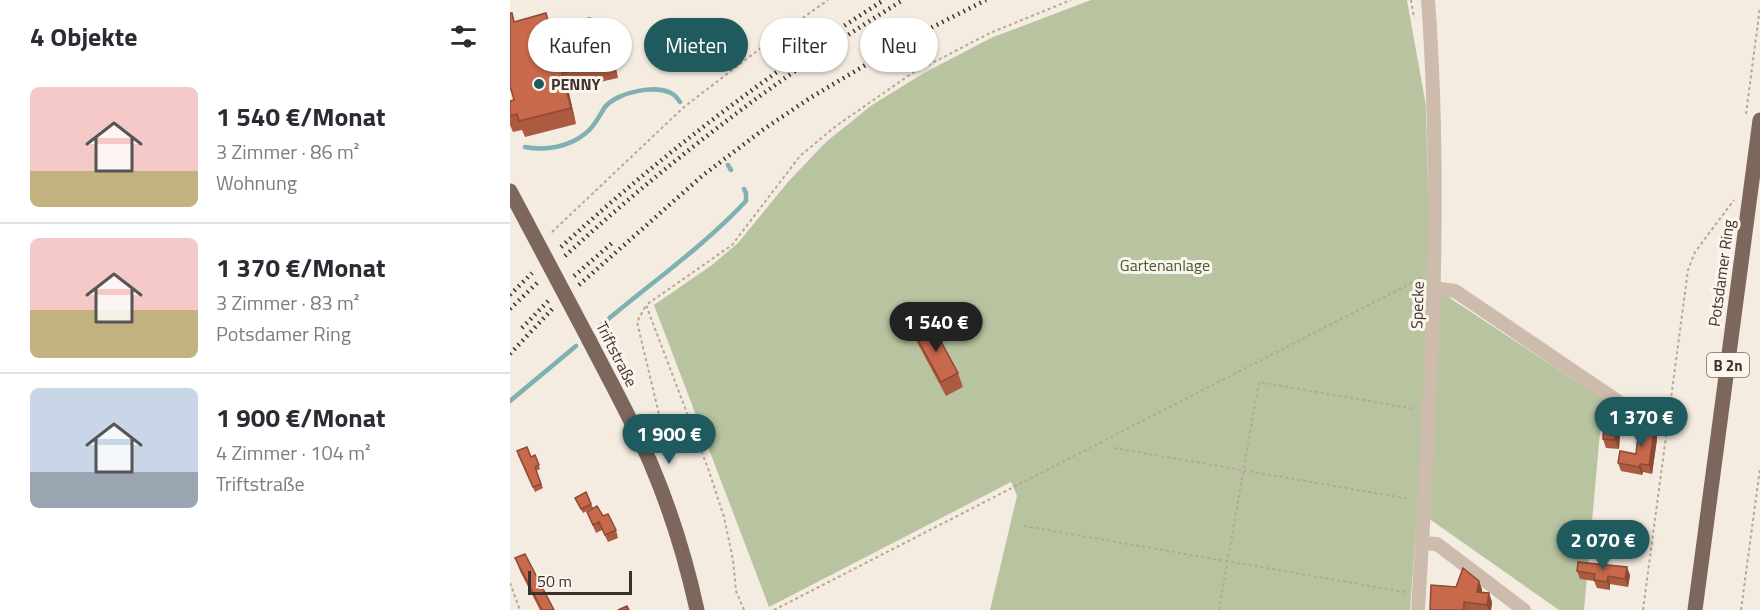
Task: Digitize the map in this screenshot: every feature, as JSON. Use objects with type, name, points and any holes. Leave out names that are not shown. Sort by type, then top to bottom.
[{"type":"main road","name":"Potsdamer Ring","points":[[1695,610],[1753,119]]},
{"type":"main road","name":"Triftstraße","points":[[510,191],[650,462],[678,538],[697,610]]},
{"type":"lane","name":"Specke","points":[[1418,610],[1434,288],[1435,176],[1428,0]]},
{"type":"lane","points":[[1434,288],[1455,291],[1647,421]]},
{"type":"lane","points":[[1422,543],[1437,544],[1524,610]]},
{"type":"path","points":[[552,232],[684,107],[828,0]]},
{"type":"path","points":[[650,462],[668,452],[636,322],[646,305],[732,244],[800,156],[836,126],[911,74],[990,33],[1071,0]]},
{"type":"path","points":[[1753,119],[1760,7]]},
{"type":"path","points":[[1643,610],[1688,270],[1695,252],[1735,199]]},
{"type":"path","points":[[774,610],[1434,272]]},
{"type":"path","points":[[646,305],[721,508],[733,560],[736,591],[744,610]]},
{"type":"path","points":[[1219,610],[1259,382],[1418,410]]},
{"type":"path","points":[[1114,448],[1412,500]]},
{"type":"path","points":[[1741,610],[1760,468]]},
{"type":"path","points":[[1024,526],[1406,593]]},
{"type":"path","points":[[510,583],[520,610]]},
{"type":"green space","name":"Gartenanlage","points":[[1091,0],[1407,0],[1426,106],[1430,285],[1603,399],[1584,610],[1559,610],[1428,518],[1416,528],[1410,610],[990,610],[1017,496],[1011,482],[769,607],[654,305],[712,265],[738,243],[788,182],[826,142],[872,105],[926,72],[938,72],[938,66],[991,38]]},
{"type":"building","points":[[510,13],[512,13],[514,22],[528,18],[528,72],[567,72],[562,73],[571,108],[519,121],[517,114],[510,116],[510,101],[514,100],[510,86]]},
{"type":"building","points":[[546,13],[547,18],[528,18]]},
{"type":"building","points":[[927,324],[929,329],[933,327],[958,373],[941,382],[913,331]]},
{"type":"building","points":[[1605,409],[1617,410],[1615,440],[1603,439]]},
{"type":"building","points":[[1654,415],[1654,431],[1649,465],[1640,464],[1639,467],[1618,463],[1620,451],[1636,454],[1638,436],[1643,437],[1646,421]]},
{"type":"building","points":[[527,447],[531,457],[535,455],[539,465],[535,467],[541,484],[533,487],[517,451]]},
{"type":"building","points":[[586,492],[591,504],[581,509],[575,498]]},
{"type":"building","points":[[597,506],[603,516],[608,514],[616,530],[605,535],[599,522],[593,525],[587,512]]},
{"type":"building","points":[[525,554],[554,610],[542,610],[515,558]]},
{"type":"building","points":[[1578,562],[1627,567],[1625,579],[1608,576],[1607,582],[1594,580],[1595,574],[1577,571]]},
{"type":"building","points":[[1463,568],[1479,581],[1477,592],[1489,593],[1487,605],[1464,602],[1464,610],[1430,610],[1431,585],[1456,587]]},
{"type":"waterway","points":[[525,147],[549,148],[572,142],[589,130],[605,107],[628,93],[649,90],[667,91],[680,102]]},
{"type":"waterway","points":[[728,165],[731,170]]},
{"type":"waterway","points":[[599,327],[729,218],[746,201],[744,189]]},
{"type":"waterway","points":[[510,401],[576,346]]},
{"type":"railway","points":[[561,247],[637,180],[717,116],[799,56],[884,0]]},
{"type":"railway","points":[[565,256],[604,220],[728,120],[814,58],[903,0]]},
{"type":"railway","points":[[579,285],[702,176],[764,129],[810,98],[909,39],[986,0]]},
{"type":"railway","points":[[574,276],[612,243]]},
{"type":"railway","points":[[510,295],[532,273]]},
{"type":"railway","points":[[510,309],[537,283]]},
{"type":"railway","points":[[522,328],[551,298]]},
{"type":"railway","points":[[510,354],[555,306]]},
{"type":"place","name":"PENNY","points":[[539,84]]}]
